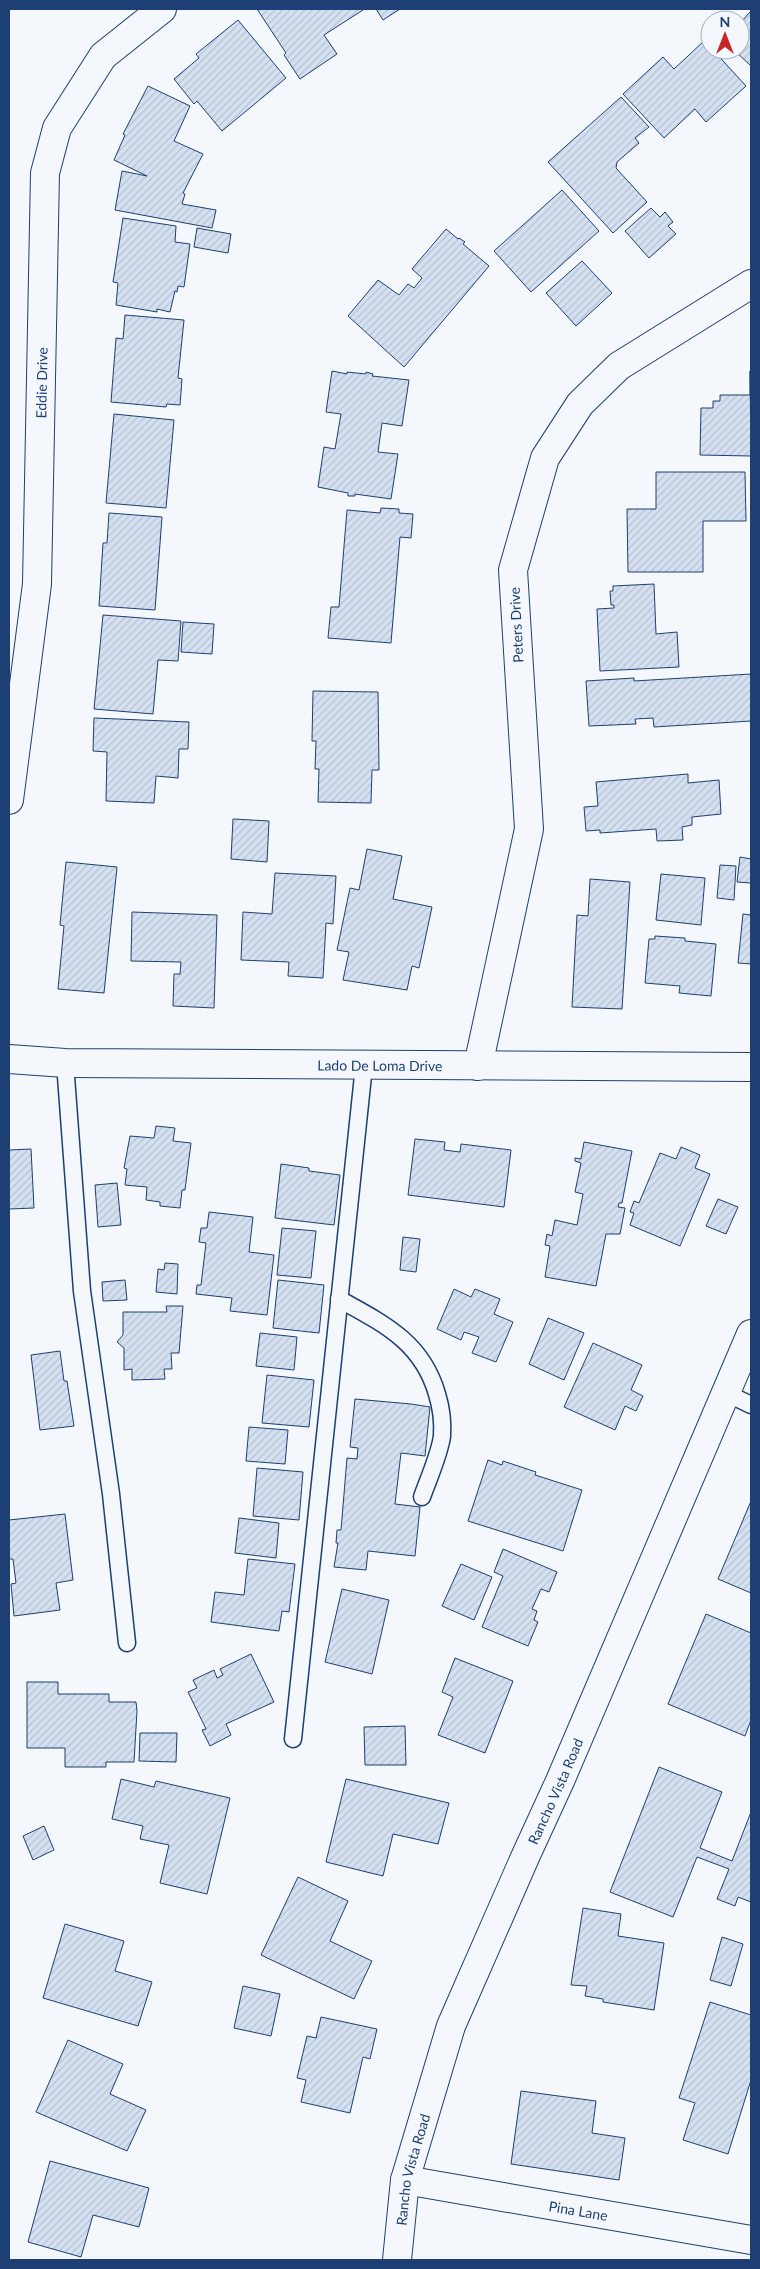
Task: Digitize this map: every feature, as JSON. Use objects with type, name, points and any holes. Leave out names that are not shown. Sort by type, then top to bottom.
[{"type":"street","name":"Eddie Drive","points":[[9,800],[38,584],[45,173],[57,128],[103,56],[162,9]]},
{"type":"street","name":"Peters Drive","points":[[478,1066],[529,829],[513,570],[545,458],[580,404],[619,366],[751,284]]},
{"type":"street","name":"Lado De Loma Drive","points":[[9,1059],[65,1063],[751,1068]]},
{"type":"street","name":"Rancho Vista Road","points":[[398,2260],[405,2180],[451,2026],[560,1781],[751,1334]]},
{"type":"street","name":"Pina Lane","points":[[405,2180],[751,2240]]},
{"type":"lane","points":[[65,1063],[82,1291],[111,1494],[127,1643]]},
{"type":"lane","points":[[293,1739],[364,1066]]},
{"type":"lane","points":[[339,1299],[385,1324],[410,1344],[429,1372],[440,1407],[442,1436],[422,1497]]},
{"type":"lane","points":[[726,1393],[751,1405]]},
{"type":"building","points":[[257,9],[363,10],[324,35],[337,54],[300,79],[284,55],[286,53]]},
{"type":"building","points":[[376,9],[400,9],[383,20]]},
{"type":"building","points":[[750,12],[751,66],[745,60],[750,60]]},
{"type":"building","points":[[238,20],[286,78],[222,131],[197,101],[194,104],[174,79],[199,58],[196,54]]},
{"type":"building","points":[[700,45],[700,60],[722,60],[746,86],[706,122],[695,109],[664,138],[623,94],[663,57],[674,69]]},
{"type":"building","points":[[148,86],[190,106],[174,141],[203,154],[183,193],[185,194],[182,204],[216,210],[212,228],[115,210],[122,171],[147,176],[114,160],[125,135],[123,134]]},
{"type":"building","points":[[621,97],[649,127],[635,138],[639,143],[617,162],[616,168],[647,202],[613,233],[548,162]]},
{"type":"building","points":[[562,190],[599,231],[531,292],[494,251]]},
{"type":"building","points":[[651,208],[660,217],[665,212],[673,222],[668,226],[676,234],[649,258],[625,231]]},
{"type":"building","points":[[123,218],[176,226],[175,242],[190,244],[184,287],[178,286],[177,292],[175,291],[170,312],[157,309],[157,312],[116,305],[118,283],[113,282]]},
{"type":"building","points":[[197,228],[231,234],[228,253],[194,247]]},
{"type":"building","points":[[446,229],[465,242],[463,244],[489,266],[404,367],[348,316],[378,280],[399,295],[408,284],[414,288],[422,278],[412,269]]},
{"type":"building","points":[[582,261],[612,293],[576,326],[546,293]]},
{"type":"building","points":[[125,315],[184,320],[178,378],[182,379],[180,405],[167,404],[166,407],[111,402],[116,338],[123,339]]},
{"type":"building","points":[[332,371],[347,374],[347,372],[366,374],[366,372],[373,374],[372,376],[409,380],[402,426],[382,423],[378,452],[398,454],[391,499],[355,494],[355,496],[348,496],[348,493],[318,487],[324,447],[335,449],[341,414],[326,412]]},
{"type":"building","points":[[750,371],[751,456],[700,455],[701,408],[713,408],[713,401],[720,401],[720,395],[750,395]]},
{"type":"building","points":[[114,414],[174,420],[166,508],[106,503]]},
{"type":"building","points":[[656,472],[745,472],[746,521],[703,521],[703,572],[628,572],[627,509],[656,509]]},
{"type":"building","points":[[381,508],[399,509],[399,513],[413,514],[411,538],[400,537],[391,643],[328,638],[331,607],[339,607],[347,510],[380,513]]},
{"type":"building","points":[[109,513],[162,517],[155,610],[99,606],[103,543],[107,543]]},
{"type":"building","points":[[654,584],[656,634],[677,632],[679,667],[600,671],[597,609],[614,608],[614,605],[611,605],[610,591],[613,591],[613,586]]},
{"type":"building","points":[[103,615],[181,621],[178,661],[158,660],[153,714],[94,709]]},
{"type":"building","points":[[183,622],[214,624],[212,654],[181,652]]},
{"type":"building","points":[[751,674],[751,721],[654,727],[653,718],[635,719],[636,724],[589,726],[586,681],[634,678],[634,681]]},
{"type":"building","points":[[313,691],[378,692],[379,770],[372,770],[371,803],[318,802],[319,769],[315,769],[316,741],[312,741]]},
{"type":"building","points":[[94,718],[189,722],[188,749],[179,749],[178,778],[156,776],[154,803],[106,801],[107,752],[93,751]]},
{"type":"building","points":[[688,774],[688,783],[719,780],[721,814],[692,817],[692,825],[682,827],[683,840],[657,841],[656,829],[600,833],[600,830],[586,831],[584,807],[598,806],[596,782]]},
{"type":"building","points":[[233,819],[269,821],[267,862],[231,859]]},
{"type":"building","points":[[367,849],[402,856],[393,899],[432,907],[419,968],[412,966],[407,990],[343,980],[349,952],[337,950],[350,888],[359,890]]},
{"type":"building","points":[[740,857],[751,859],[751,883],[737,882]]},
{"type":"building","points":[[66,862],[117,867],[104,993],[58,989],[64,926],[60,925]]},
{"type":"building","points":[[720,865],[736,866],[734,900],[717,898]]},
{"type":"building","points":[[275,873],[336,876],[333,924],[326,923],[323,978],[288,976],[289,962],[241,960],[243,912],[272,914]]},
{"type":"building","points":[[661,874],[705,878],[701,925],[656,920]]},
{"type":"building","points":[[590,879],[630,882],[622,1009],[572,1007],[577,915],[588,916]]},
{"type":"building","points":[[132,912],[217,915],[214,1008],[173,1006],[174,974],[180,974],[181,962],[131,961]]},
{"type":"building","points":[[743,914],[751,915],[751,964],[738,963]]},
{"type":"building","points":[[655,936],[685,938],[685,941],[716,944],[711,996],[679,993],[680,986],[645,983],[649,939],[655,939]]},
{"type":"building","points":[[156,1126],[175,1128],[173,1141],[191,1143],[185,1190],[182,1190],[180,1208],[160,1206],[160,1202],[146,1200],[147,1187],[125,1185],[127,1169],[124,1168],[130,1136],[154,1138]]},
{"type":"building","points":[[415,1139],[445,1142],[444,1150],[460,1152],[461,1144],[511,1150],[504,1207],[408,1195]]},
{"type":"building","points":[[584,1142],[632,1151],[622,1203],[619,1203],[618,1207],[625,1208],[620,1234],[606,1234],[596,1286],[545,1277],[550,1246],[545,1245],[547,1234],[552,1236],[555,1220],[577,1225],[583,1194],[575,1192],[581,1163],[575,1161],[575,1158],[581,1159]]},
{"type":"building","points":[[681,1147],[700,1155],[695,1168],[710,1174],[680,1246],[630,1225],[634,1213],[630,1212],[634,1201],[639,1203],[660,1153],[676,1159]]},
{"type":"building","points":[[31,1149],[34,1208],[9,1209],[9,1150]]},
{"type":"building","points":[[281,1164],[309,1168],[309,1171],[340,1175],[334,1225],[275,1218]]},
{"type":"building","points":[[117,1183],[121,1225],[98,1227],[95,1185]]},
{"type":"building","points":[[718,1199],[738,1207],[726,1234],[706,1226]]},
{"type":"building","points":[[209,1212],[253,1217],[249,1252],[274,1255],[267,1315],[230,1311],[232,1298],[196,1294],[197,1285],[201,1285],[206,1243],[199,1242],[201,1228],[207,1228]]},
{"type":"building","points":[[282,1228],[316,1231],[311,1278],[277,1275]]},
{"type":"building","points":[[403,1237],[420,1239],[416,1272],[400,1270]]},
{"type":"building","points":[[165,1263],[178,1264],[177,1294],[156,1292],[158,1269],[164,1270]]},
{"type":"building","points":[[125,1280],[127,1300],[103,1301],[102,1282]]},
{"type":"building","points":[[278,1280],[324,1285],[319,1333],[273,1328]]},
{"type":"building","points":[[454,1289],[471,1297],[475,1289],[500,1299],[494,1314],[513,1322],[496,1362],[472,1353],[479,1337],[464,1332],[461,1340],[437,1329]]},
{"type":"building","points":[[166,1306],[183,1306],[179,1353],[171,1353],[172,1369],[164,1369],[165,1379],[132,1380],[132,1369],[124,1370],[124,1348],[117,1342],[123,1335],[123,1312],[167,1312]]},
{"type":"building","points":[[548,1318],[584,1333],[564,1380],[529,1364]]},
{"type":"building","points":[[260,1333],[297,1337],[294,1370],[256,1366]]},
{"type":"building","points":[[593,1343],[642,1365],[631,1390],[643,1396],[636,1411],[625,1406],[615,1430],[564,1407]]},
{"type":"building","points":[[60,1351],[64,1381],[67,1381],[74,1426],[40,1430],[31,1355]]},
{"type":"building","points":[[267,1375],[314,1380],[309,1427],[262,1423]]},
{"type":"building","points":[[355,1399],[430,1407],[425,1456],[401,1453],[395,1504],[420,1507],[415,1556],[368,1551],[366,1570],[334,1567],[338,1543],[336,1543],[337,1530],[341,1530],[347,1458],[357,1459],[358,1448],[350,1447]]},
{"type":"building","points":[[249,1427],[288,1430],[285,1464],[246,1461]]},
{"type":"building","points":[[488,1460],[502,1465],[503,1461],[536,1472],[535,1475],[582,1490],[563,1551],[468,1521]]},
{"type":"building","points":[[257,1468],[303,1472],[299,1520],[253,1516]]},
{"type":"building","points":[[751,1501],[751,1593],[718,1579]]},
{"type":"building","points":[[65,1514],[73,1580],[56,1583],[60,1610],[14,1616],[11,1584],[16,1583],[13,1559],[9,1559],[9,1520]]},
{"type":"building","points":[[239,1518],[279,1523],[276,1558],[235,1553]]},
{"type":"building","points":[[503,1549],[557,1572],[549,1592],[541,1589],[532,1609],[537,1611],[534,1620],[538,1622],[528,1646],[482,1627],[503,1576],[494,1572]]},
{"type":"building","points":[[248,1559],[295,1564],[289,1612],[282,1611],[279,1631],[211,1622],[215,1592],[244,1595]]},
{"type":"building","points":[[461,1564],[492,1577],[474,1620],[442,1606]]},
{"type":"building","points":[[342,1589],[389,1600],[372,1674],[325,1662]]},
{"type":"building","points":[[706,1614],[751,1633],[751,1720],[745,1736],[668,1704]]},
{"type":"building","points":[[251,1654],[274,1702],[226,1724],[231,1735],[210,1746],[202,1730],[206,1729],[188,1692],[197,1688],[193,1680],[214,1670],[217,1678],[223,1675],[220,1669]]},
{"type":"building","points":[[455,1658],[513,1681],[485,1753],[438,1735],[453,1697],[442,1692]]},
{"type":"building","points":[[27,1682],[58,1682],[58,1694],[109,1694],[109,1702],[136,1702],[134,1762],[106,1762],[106,1767],[65,1767],[65,1748],[27,1748]]},
{"type":"building","points":[[405,1726],[406,1765],[365,1765],[364,1727]]},
{"type":"building","points":[[140,1733],[177,1733],[176,1762],[139,1761]]},
{"type":"building","points":[[659,1767],[722,1792],[700,1848],[732,1861],[751,1812],[751,1902],[738,1897],[735,1906],[717,1899],[729,1869],[697,1857],[673,1917],[610,1892]]},
{"type":"building","points":[[121,1779],[154,1787],[156,1781],[230,1798],[207,1894],[160,1883],[169,1845],[140,1839],[143,1826],[112,1819]]},
{"type":"building","points":[[346,1779],[449,1803],[438,1844],[393,1834],[383,1876],[326,1862]]},
{"type":"building","points":[[44,1826],[54,1850],[33,1860],[23,1836]]},
{"type":"building","points":[[298,1877],[348,1901],[330,1941],[372,1961],[354,1999],[261,1955]]},
{"type":"building","points":[[583,1908],[621,1914],[618,1936],[664,1943],[654,2010],[603,2002],[603,1999],[585,1996],[587,1986],[571,1985]]},
{"type":"building","points":[[65,1924],[124,1941],[115,1971],[152,1982],[138,2026],[43,1998]]},
{"type":"building","points":[[722,1937],[743,1944],[731,1986],[710,1980]]},
{"type":"building","points":[[243,1986],[280,1994],[271,2036],[234,2028]]},
{"type":"building","points":[[710,2002],[751,2015],[751,2080],[728,2154],[683,2140],[695,2103],[679,2098]]},
{"type":"building","points":[[321,2017],[377,2029],[370,2059],[363,2057],[350,2113],[301,2102],[306,2080],[297,2078],[307,2036],[316,2038]]},
{"type":"building","points":[[68,2040],[123,2064],[110,2094],[146,2110],[127,2151],[36,2112]]},
{"type":"building","points":[[521,2091],[596,2101],[592,2133],[625,2138],[619,2180],[511,2164]]},
{"type":"building","points":[[50,2161],[149,2188],[139,2227],[93,2215],[81,2257],[28,2242]]}]
